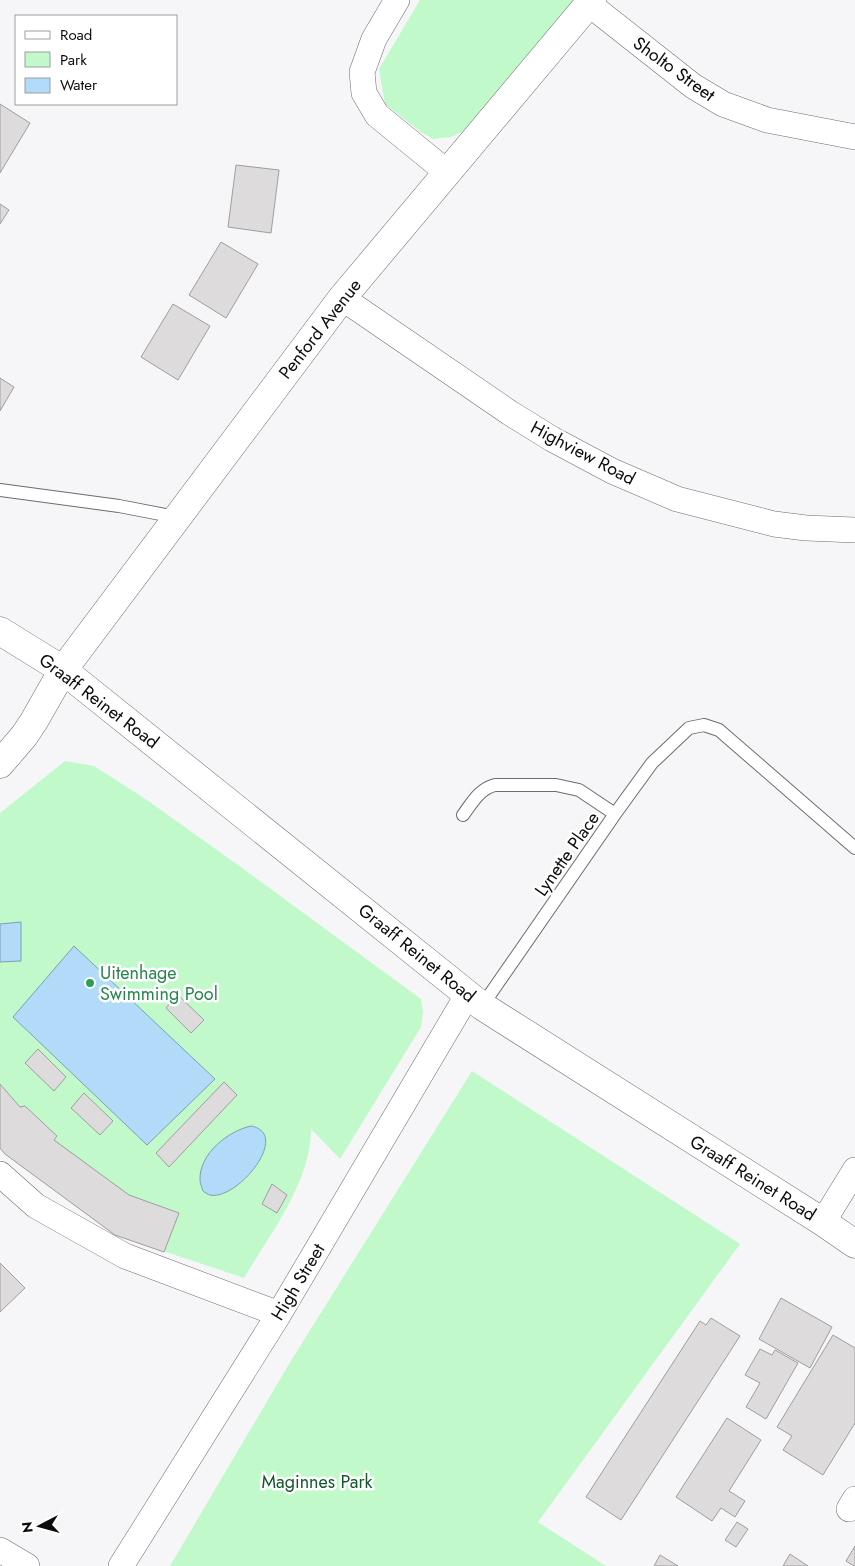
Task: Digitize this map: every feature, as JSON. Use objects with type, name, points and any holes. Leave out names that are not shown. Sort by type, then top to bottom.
[{"type":"main road","name":"Penford Avenue","points":[[0,764],[34,722],[63,670],[342,298],[591,2]]},
{"type":"main road","name":"Graaff Reinet Road","points":[[0,631],[63,670],[475,1000],[855,1244]]},
{"type":"street","points":[[397,0],[374,39],[362,72],[364,93],[377,115],[448,173]]},
{"type":"street","name":"Sholto Street","points":[[591,2],[693,86],[723,104],[767,120],[855,137]]},
{"type":"street","name":"Highview Road","points":[[342,298],[510,413],[552,439],[612,471],[677,498],[774,524],[806,528],[855,530]]},
{"type":"street","name":"High Street","points":[[121,1566],[475,1000]]},
{"type":"street","points":[[822,1222],[855,1170]]},
{"type":"street","points":[[0,1174],[36,1206],[125,1256],[279,1314]]},
{"type":"street","points":[[0,1550],[27,1566]]},
{"type":"lane","points":[[0,490],[120,506],[176,517]]},
{"type":"lane","points":[[615,814],[652,763],[689,728],[704,725],[719,730],[855,848]]},
{"type":"lane","name":"Lynette Place","points":[[463,815],[480,792],[495,785],[556,785],[579,790],[615,814],[475,1000]]},
{"type":"green space","points":[[420,0],[573,0],[492,101],[466,130],[451,137],[433,139],[385,104],[379,69]]},
{"type":"green space","points":[[65,761],[94,766],[147,800],[421,999],[423,1011],[421,1027],[340,1159],[311,1129],[309,1149],[297,1188],[277,1225],[244,1278],[115,1235],[5,1154],[0,1148],[0,813]]},
{"type":"green space","name":"Maginnes Park","points":[[472,1071],[740,1244],[538,1522],[606,1566],[170,1566],[289,1364]]},
{"type":"water","points":[[21,922],[21,961],[0,962],[0,924]]},
{"type":"water","points":[[74,946],[215,1079],[147,1145],[13,1017]]},
{"type":"water","points":[[251,1126],[262,1132],[266,1141],[263,1153],[256,1166],[234,1188],[221,1194],[210,1195],[204,1191],[200,1181],[204,1161],[224,1138]]},
{"type":"building","points":[[0,104],[30,123],[0,173]]},
{"type":"building","points":[[236,165],[279,170],[271,233],[228,227]]},
{"type":"building","points":[[0,204],[9,210],[0,224]]},
{"type":"building","points":[[221,242],[258,264],[226,318],[189,295]]},
{"type":"building","points":[[173,304],[210,326],[178,380],[141,357]]},
{"type":"building","points":[[0,378],[14,387],[0,411]]},
{"type":"building","points":[[177,994],[204,1020],[191,1033],[166,1008]]},
{"type":"building","points":[[38,1049],[66,1077],[54,1091],[25,1063]]},
{"type":"building","points":[[224,1082],[237,1095],[169,1167],[156,1153]]},
{"type":"building","points":[[0,1084],[20,1107],[25,1106],[57,1136],[54,1140],[129,1195],[179,1213],[164,1252],[115,1235],[5,1154],[0,1148]]},
{"type":"building","points":[[84,1093],[113,1121],[100,1135],[71,1108]]},
{"type":"building","points":[[272,1184],[287,1195],[277,1213],[262,1204]]},
{"type":"building","points":[[0,1263],[25,1288],[0,1312]]},
{"type":"building","points":[[781,1298],[832,1327],[810,1368],[759,1339]]},
{"type":"building","points":[[711,1318],[740,1336],[621,1520],[586,1497],[700,1321],[706,1325]]},
{"type":"building","points":[[833,1335],[855,1348],[855,1423],[823,1475],[783,1450],[792,1436],[777,1427]]},
{"type":"building","points":[[760,1349],[772,1355],[775,1350],[798,1363],[766,1419],[746,1407],[760,1383],[745,1375]]},
{"type":"building","points":[[727,1418],[761,1440],[729,1491],[745,1501],[735,1517],[721,1508],[712,1521],[676,1497]]},
{"type":"building","points":[[737,1522],[748,1529],[736,1547],[725,1540]]},
{"type":"building","points":[[855,1546],[855,1566],[854,1566],[846,1561]]},
{"type":"building","points":[[790,1554],[808,1566],[783,1566]]},
{"type":"building","points":[[660,1555],[678,1566],[654,1566]]},
{"type":"place","name":"Uitenhage Swimming Pool","points":[[90,983]]}]
